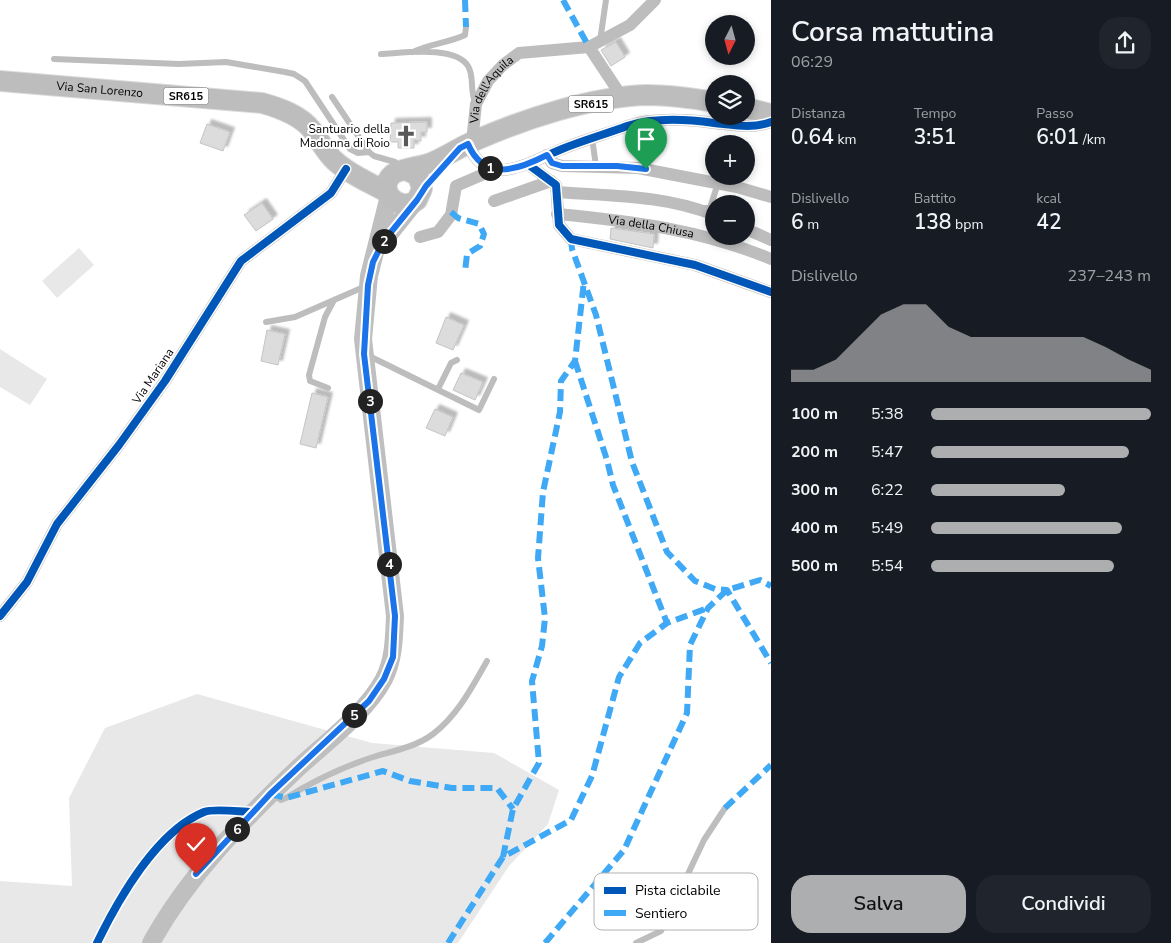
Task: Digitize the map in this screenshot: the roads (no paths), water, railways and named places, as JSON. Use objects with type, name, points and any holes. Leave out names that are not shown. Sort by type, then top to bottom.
[{"type":"main road","name":"Via San Lorenzo","points":[[0,80],[262,103],[278,108],[303,121],[312,130],[330,156],[350,171],[388,194]]},
{"type":"main road","name":"SR615","points":[[350,171],[372,177],[428,164],[467,145],[525,122],[622,97],[660,96],[705,101]]},
{"type":"main road","points":[[755,110],[771,114]]},
{"type":"main road","name":"SR615","points":[[388,194],[399,204],[408,205],[419,197],[467,145]]},
{"type":"main road","points":[[152,943],[166,916],[196,874],[270,794],[369,701],[384,679],[393,657],[395,616],[364,354],[368,285],[373,262],[388,194],[388,183],[392,176],[401,171],[418,176],[422,183],[419,197],[383,242],[373,262]]},
{"type":"street","name":"Via dell'Aquila","points":[[467,145],[476,104],[488,82],[503,65],[519,54],[594,45],[630,25],[655,0]]},
{"type":"street","points":[[594,45],[622,97]]},
{"type":"street","points":[[467,145],[476,159],[488,167],[506,169],[529,165],[547,155],[592,138],[645,122],[686,120],[750,126],[771,122]]},
{"type":"street","points":[[547,155],[552,163],[562,166],[646,169],[705,180]]},
{"type":"street","points":[[529,165],[555,184],[558,192],[557,214],[561,230],[576,241],[695,265],[771,292]]},
{"type":"street","points":[[420,237],[434,235],[451,214],[453,192],[456,186],[483,175],[488,167]]},
{"type":"street","name":"Via Mariana","points":[[0,616],[27,582],[57,524],[119,445],[165,381],[241,261],[331,193],[350,171]]},
{"type":"street","points":[[494,201],[551,181]]},
{"type":"street","points":[[726,185],[771,197]]},
{"type":"street","points":[[558,192],[638,198],[694,208],[705,212]]},
{"type":"street","name":"Via della Chiusa","points":[[557,214],[662,226],[725,241],[771,259]]},
{"type":"street","points":[[755,233],[771,240]]},
{"type":"lane","points":[[594,45],[606,0]]},
{"type":"lane","points":[[412,53],[424,47],[441,44],[465,35],[466,27]]},
{"type":"lane","points":[[381,54],[439,53],[462,60],[469,67],[472,98],[476,104]]},
{"type":"lane","points":[[54,60],[179,64],[226,62],[294,74],[304,81],[350,149],[358,153],[369,152]]},
{"type":"lane","points":[[332,97],[369,152],[374,156],[394,162],[401,171]]},
{"type":"lane","points":[[592,138],[596,166]]},
{"type":"lane","points":[[694,208],[710,208],[717,185]]},
{"type":"lane","points":[[266,322],[295,317],[368,285]]},
{"type":"lane","points":[[328,388],[310,381],[309,375],[325,317],[334,300]]},
{"type":"lane","points":[[364,354],[479,410],[494,379]]},
{"type":"lane","points":[[438,390],[451,363],[457,360]]},
{"type":"lane","points":[[270,794],[281,800],[318,780],[370,758],[417,744],[431,736],[451,717],[468,694],[487,660]]},
{"type":"lane","points":[[688,873],[704,840],[724,808]]},
{"type":"lane","points":[[636,943],[661,930]]},
{"type":"place","name":"Santuario della Madonna di Roio","points":[[406,136]]}]
